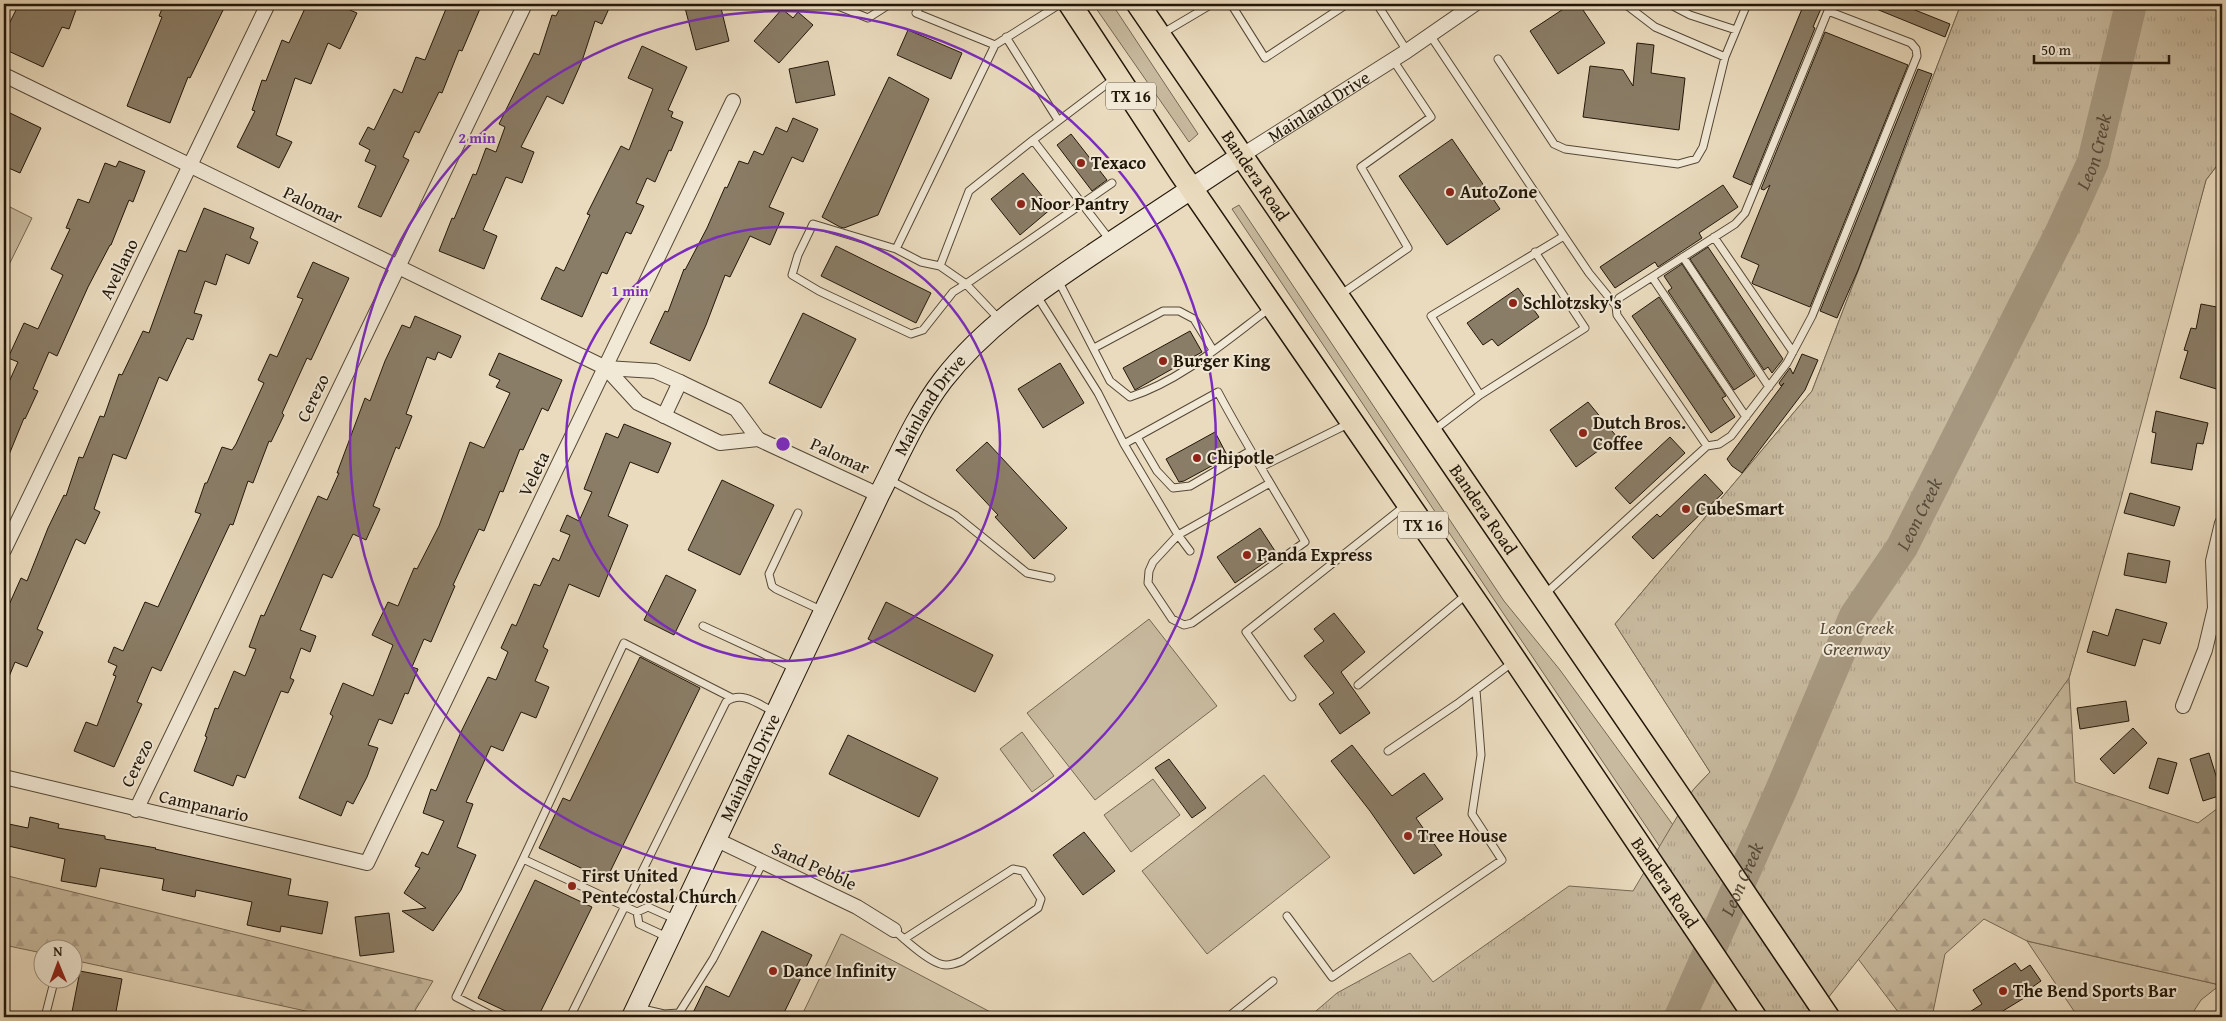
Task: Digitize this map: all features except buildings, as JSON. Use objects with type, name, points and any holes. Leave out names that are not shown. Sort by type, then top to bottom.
[{"type":"main road","name":"Bandera Road","points":[[1070,4],[1192,189],[1470,592],[1755,1017]]},
{"type":"main road","name":"Bandera Road","points":[[1138,4],[1682,799],[1824,1012]]},
{"type":"main road","name":"Mainland Drive","points":[[635,1012],[883,487],[917,420],[943,380],[978,339],[1000,320],[1057,278],[1241,156]]},
{"type":"street","name":"Avellano","points":[[4,550],[268,4]]},
{"type":"street","name":"Cerezo","points":[[136,810],[525,4]]},
{"type":"street","name":"Mainland Drive","points":[[1241,156],[1407,51],[1474,4]]},
{"type":"street","name":"Palomar","points":[[4,75],[606,368],[638,403],[720,443],[758,439],[883,487]]},
{"type":"street","name":"Veleta","points":[[367,863],[733,102]]},
{"type":"street","name":"Palomar","points":[[606,368],[655,370],[736,409],[758,439]]},
{"type":"street","points":[[664,416],[680,382]]},
{"type":"street","points":[[2183,706],[2205,650],[2215,608],[2213,561],[2222,523]]},
{"type":"street","name":"Campanario","points":[[4,778],[367,863]]},
{"type":"street","name":"Sand Pebble","points":[[715,840],[857,907],[899,934]]},
{"type":"lane","points":[[833,4],[868,18],[890,4]]},
{"type":"lane","points":[[921,4],[916,13],[995,45]]},
{"type":"lane","points":[[896,249],[995,45],[1060,4]]},
{"type":"lane","points":[[1160,35],[1212,4]]},
{"type":"lane","points":[[1231,4],[1264,58],[1347,4]]},
{"type":"lane","points":[[1377,4],[1407,51]]},
{"type":"lane","points":[[1625,4],[1655,27],[1725,56]]},
{"type":"lane","points":[[1669,4],[1690,15],[1736,30]]},
{"type":"lane","points":[[1498,59],[1554,144],[1565,149],[1678,164],[1696,159],[1704,147],[1725,56],[1747,4]]},
{"type":"lane","points":[[1543,596],[1707,446],[1719,444],[1731,436],[1787,363],[1812,316],[1917,56],[1916,49],[1911,43],[1828,11],[1748,206],[1735,224],[1619,298],[1616,306],[1617,315],[1707,446]]},
{"type":"lane","points":[[1430,35],[1588,273],[1616,306]]},
{"type":"lane","points":[[1006,37],[1058,120]]},
{"type":"lane","points":[[1338,297],[1408,248],[1361,167],[1432,118],[1393,60]]},
{"type":"lane","points":[[940,266],[969,191],[1117,76]]},
{"type":"lane","points":[[1033,140],[1082,206],[1112,242]]},
{"type":"lane","points":[[1000,320],[966,284],[940,266],[921,262],[896,249],[813,224],[798,255],[792,274],[820,292],[911,334],[923,330],[953,292],[966,284],[1082,206],[1112,183]]},
{"type":"lane","points":[[1480,395],[1431,316],[1564,236]]},
{"type":"lane","points":[[1714,237],[1793,352]]},
{"type":"lane","points":[[1431,433],[1480,395],[1584,328],[1535,252]]},
{"type":"lane","points":[[1683,257],[1769,386]]},
{"type":"lane","points":[[1652,277],[1746,417]]},
{"type":"lane","points":[[1057,278],[1110,381],[1130,397],[1152,390],[1214,350],[1272,306]]},
{"type":"lane","points":[[1036,294],[1098,392],[1124,444],[1178,536],[1190,551]]},
{"type":"lane","points":[[1094,348],[1163,311],[1179,311],[1194,318],[1214,350]]},
{"type":"lane","points":[[1124,444],[1218,392],[1250,451],[1261,467],[1270,482],[1305,542],[1192,623],[1184,625],[1172,619],[1148,583],[1149,570],[1153,562],[1178,536],[1270,482]]},
{"type":"lane","points":[[1261,467],[1352,422]]},
{"type":"lane","points":[[1137,436],[1157,471],[1173,488],[1190,486],[1250,451]]},
{"type":"lane","points":[[883,487],[955,515],[1027,573],[1051,578]]},
{"type":"lane","points":[[1292,697],[1246,632],[1408,504]]},
{"type":"lane","points":[[798,513],[769,574],[769,580],[776,589],[824,612]]},
{"type":"lane","points":[[1358,685],[1470,592]]},
{"type":"lane","points":[[703,626],[796,669]]},
{"type":"lane","points":[[495,1017],[456,997],[624,643],[732,698]]},
{"type":"lane","points":[[1388,751],[1476,690],[1515,660]]},
{"type":"lane","points":[[1287,916],[1332,977],[1502,860],[1472,814],[1481,755],[1476,690]]},
{"type":"lane","points":[[570,1017],[726,702],[732,698],[742,696],[775,713]]},
{"type":"lane","points":[[523,859],[624,908],[637,912],[648,907],[673,929]]},
{"type":"lane","points":[[635,1012],[669,1015],[679,1013],[713,959],[763,862]]},
{"type":"lane","points":[[1012,869],[1023,871],[1041,899],[1038,908],[962,961],[947,965],[936,963],[899,934],[1012,869]]},
{"type":"lane","points":[[637,912],[639,924],[673,929]]},
{"type":"lane","points":[[1228,1017],[1273,981]]},
{"type":"lane","points":[[45,1017],[52,988]]},
{"type":"lane","points":[[2217,1017],[2222,1014]]},
{"type":"green space","points":[[1093,4],[1112,4],[1198,134],[1189,142]]},
{"type":"green space","name":"Leon Creek Greenway","points":[[1961,4],[2222,4],[2222,159],[2206,180],[2069,678],[2075,782],[2198,823],[2222,805],[2222,983],[2220,985],[2027,941],[1984,919],[1945,954],[1932,1017],[1902,1017],[1785,862],[1693,790],[1710,772],[1615,624],[1812,391]]},
{"type":"green space","name":"Leon Creek Greenway","points":[[1961,4],[2222,4],[2222,159],[2206,180],[2119,506],[2069,678],[1947,847],[1813,1017],[1309,1017],[1337,993],[1410,953],[1433,982],[1569,886],[1633,891],[1693,790],[1710,772],[1615,624],[1812,391]]},
{"type":"green space","points":[[4,204],[32,218],[4,275]]},
{"type":"green space","points":[[1239,205],[1504,601],[1560,670],[1673,825],[1662,850],[1232,209]]},
{"type":"green space","points":[[1149,619],[1217,706],[1095,800],[1027,713]]},
{"type":"green space","points":[[1022,732],[1054,776],[1032,792],[1000,749]]},
{"type":"green space","points":[[1264,775],[1330,857],[1207,954],[1142,871]]},
{"type":"green space","points":[[1153,779],[1180,815],[1131,852],[1104,815]]},
{"type":"green space","points":[[4,875],[433,981],[411,1017],[333,1017],[82,962],[82,938],[32,938],[32,951],[4,945]]},
{"type":"green space","points":[[841,934],[844,935],[1000,1017],[801,1017]]},
{"type":"green space","points":[[2027,941],[2220,985],[2201,1000],[2190,1017],[2078,1017]]},
{"type":"waterway","name":"Leon Creek","points":[[1680,1017],[1781,790],[1855,616],[1902,547],[2062,230],[2093,162],[2131,4]]},
{"type":"place","name":"Texaco","points":[[1081,163]]},
{"type":"place","name":"AutoZone","points":[[1450,192]]},
{"type":"place","name":"Noor Pantry","points":[[1021,204]]},
{"type":"place","name":"Schlotzsky's","points":[[1513,303]]},
{"type":"place","name":"Burger King","points":[[1163,361]]},
{"type":"place","name":"Dutch Bros. Coffee","points":[[1583,433]]},
{"type":"place","name":"Chipotle","points":[[1197,458]]},
{"type":"place","name":"CubeSmart","points":[[1686,509]]},
{"type":"place","name":"Panda Express","points":[[1247,555]]},
{"type":"place","name":"Tree House","points":[[1408,836]]},
{"type":"place","name":"First United Pentecostal Church","points":[[572,886]]},
{"type":"place","name":"Dance Infinity","points":[[773,971]]},
{"type":"place","name":"The Bend Sports Bar","points":[[2003,991]]}]
